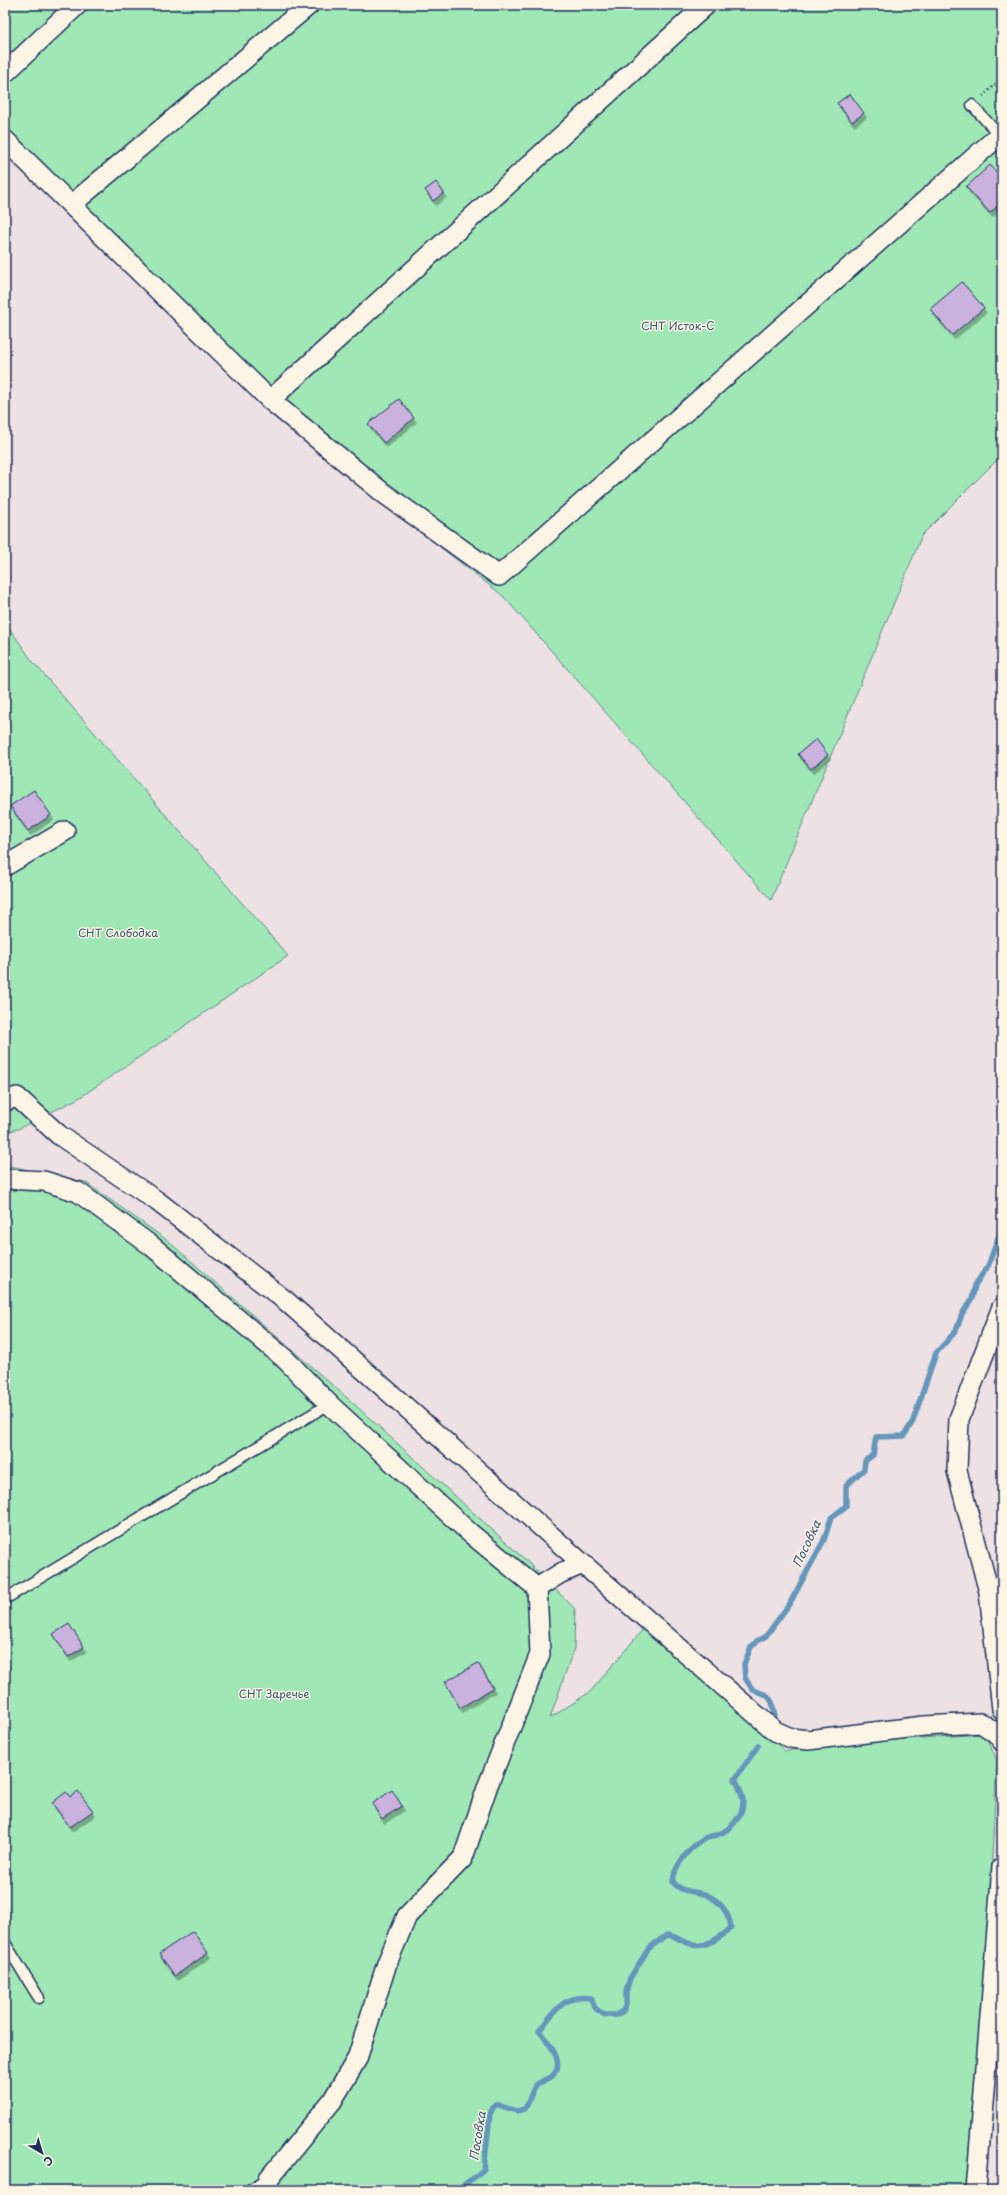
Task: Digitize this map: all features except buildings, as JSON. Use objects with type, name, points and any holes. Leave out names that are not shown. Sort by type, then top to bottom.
[{"type":"street","points":[[5,73],[77,5]]},
{"type":"street","points":[[71,204],[309,5]]},
{"type":"street","points":[[270,400],[706,5]]},
{"type":"street","points":[[5,140],[270,400],[382,492],[499,576],[1001,134]]},
{"type":"street","points":[[5,866],[65,831]]},
{"type":"street","points":[[5,1101],[16,1097],[59,1135],[157,1201],[286,1301],[583,1564],[775,1731],[791,1738],[808,1740],[924,1726],[981,1723],[996,1733],[1002,1742]]},
{"type":"street","points":[[5,1179],[44,1181],[78,1192],[154,1247],[285,1359],[329,1404],[470,1533],[537,1588],[540,1654],[488,1784],[463,1858],[407,1916],[387,1963],[357,2059],[332,2101],[268,2184]]},
{"type":"street","points":[[1002,1307],[959,1419],[957,1471],[989,1592],[1002,1709]]},
{"type":"street","points":[[537,1588],[561,1573],[583,1564]]},
{"type":"street","points":[[976,2190],[997,1994],[1002,1867]]},
{"type":"lane","points":[[972,105],[1001,134]]},
{"type":"lane","points":[[5,1599],[329,1404]]},
{"type":"lane","points":[[5,1944],[39,1998]]},
{"type":"lane","points":[[249,2190],[268,2184]]},
{"type":"path","points":[[972,105],[1002,78]]},
{"type":"green space","name":"СНТ Исток-С","points":[[5,5],[1002,5],[1002,455],[922,535],[771,900],[503,596],[269,413],[5,154]]},
{"type":"green space","name":"СНТ Слободка","points":[[5,622],[33,662],[288,956],[79,1098],[18,1129],[5,1132]]},
{"type":"green space","name":"СНТ Заречье","points":[[5,1165],[85,1182],[168,1241],[355,1405],[532,1566],[575,1609],[574,1648],[550,1718],[590,1692],[644,1628],[785,1751],[892,1740],[984,1734],[997,1760],[985,1992],[967,2190],[5,2190]]},
{"type":"waterway","name":"Посовка","points":[[775,1716],[772,1702],[767,1695],[753,1690],[745,1678],[744,1664],[751,1647],[757,1641],[766,1636],[790,1603],[824,1540],[831,1518],[846,1506],[846,1486],[864,1469],[865,1461],[873,1455],[876,1437],[904,1436],[913,1421],[936,1353],[956,1331],[962,1314],[972,1299],[975,1285],[988,1266],[1002,1227]]},
{"type":"waterway","name":"Посовка","points":[[456,2190],[484,2169],[490,2114],[495,2104],[516,2111],[525,2109],[535,2086],[551,2077],[556,2072],[558,2066],[555,2053],[539,2031],[560,2006],[573,1999],[581,1997],[590,1998],[596,2009],[605,2015],[616,2015],[623,2011],[626,2004],[626,1992],[630,1978],[649,1948],[667,1935],[693,1945],[703,1945],[724,1934],[731,1927],[726,1912],[720,1904],[707,1895],[685,1890],[673,1882],[676,1869],[694,1846],[709,1836],[722,1833],[736,1821],[743,1806],[743,1800],[735,1779],[758,1746]]}]
